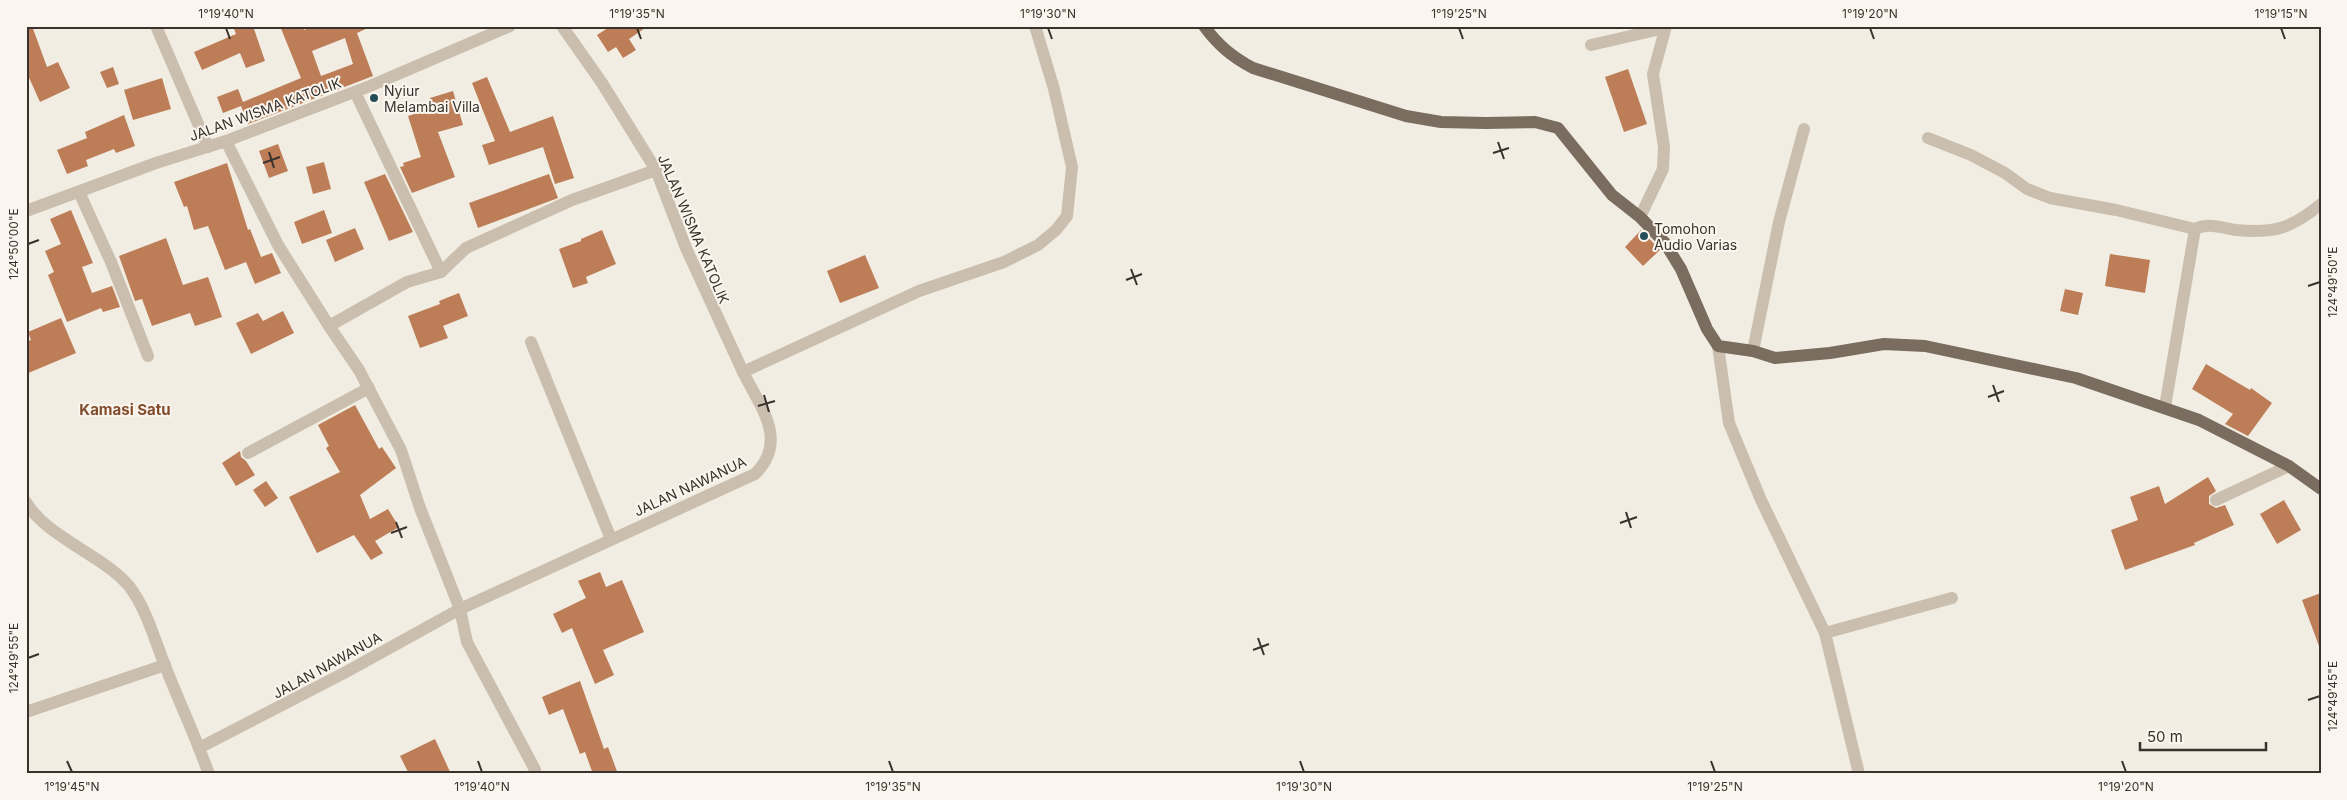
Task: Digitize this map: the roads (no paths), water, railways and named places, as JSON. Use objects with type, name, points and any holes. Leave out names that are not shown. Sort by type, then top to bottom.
[{"type":"main road","points":[[1204,26],[1214,40],[1232,57],[1253,68],[1406,116],[1441,122],[1536,122],[1558,128],[1612,195],[1640,217],[1665,243],[1681,269],[1707,329],[1718,346],[1775,358],[1830,353],[1884,344],[1925,346],[2076,378],[2199,420],[2289,466],[2321,489]]},
{"type":"street","points":[[156,26],[208,147]]},
{"type":"street","name":"JALAN WISMA KATOLIK","points":[[26,211],[156,164],[226,142],[354,92],[510,26]]},
{"type":"street","name":"JALAN WISMA KATOLIK","points":[[562,26],[602,83],[656,170],[686,248],[743,372]]},
{"type":"street","points":[[743,372],[919,291],[1004,262],[1038,245],[1056,230],[1066,216],[1072,167],[1054,90],[1035,26]]},
{"type":"street","points":[[1591,45],[1666,27],[1653,74],[1664,147],[1663,169],[1640,217]]},
{"type":"street","points":[[354,92],[441,272]]},
{"type":"street","points":[[1753,352],[1779,222],[1804,129]]},
{"type":"street","points":[[1928,138],[1971,155],[2027,189],[2050,198],[2144,216],[2195,229]]},
{"type":"street","points":[[226,142],[278,245],[369,388],[401,450],[420,508],[460,609],[467,642],[536,773]]},
{"type":"street","points":[[328,326],[407,282],[441,272],[466,248],[572,200],[656,170]]},
{"type":"street","points":[[79,192],[148,356]]},
{"type":"street","points":[[2165,407],[2195,229],[2201,225],[2236,230],[2271,231],[2291,225],[2321,204]]},
{"type":"street","points":[[532,342],[611,539]]},
{"type":"street","points":[[1718,346],[1729,423],[1760,500],[1825,633],[1859,774]]},
{"type":"street","name":"JALAN NAWANUA","points":[[199,748],[267,714],[460,609],[755,474],[766,463],[771,451],[772,433],[743,372]]},
{"type":"street","points":[[248,453],[369,388]]},
{"type":"street","points":[[2216,500],[2289,466]]},
{"type":"street","points":[[26,502],[30,509],[47,524],[120,576],[130,588],[144,611],[210,774]]},
{"type":"street","points":[[1825,633],[1952,598]]},
{"type":"street","points":[[26,712],[165,665]]},
{"type":"place","name":"Nyiur Melambai Villa","points":[[374,98]]},
{"type":"place","name":"Tomohon Audio Varias","points":[[1644,236]]},
{"type":"district","name":"Kamasi Satu","points":[[125,409]]}]
